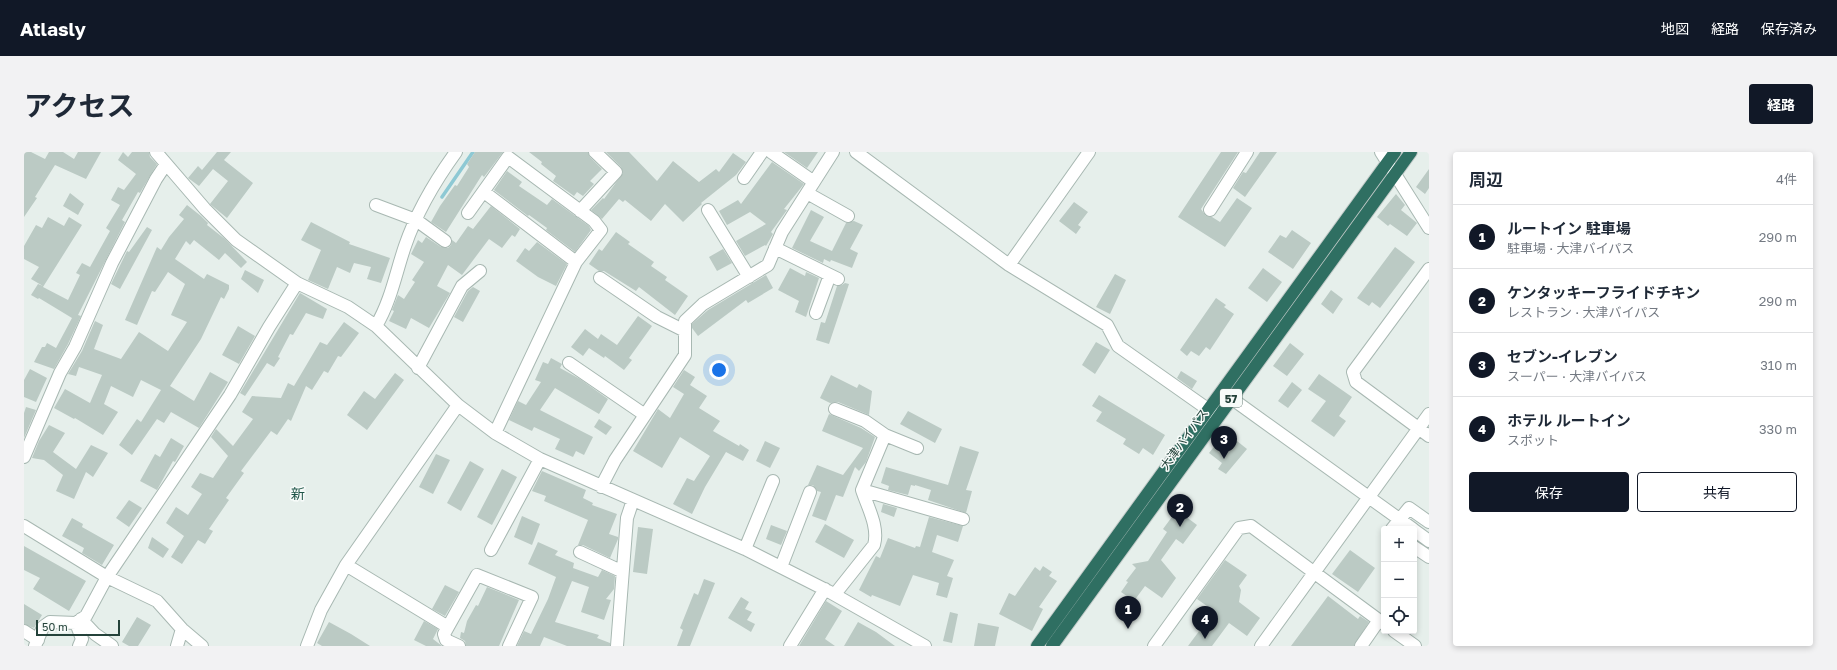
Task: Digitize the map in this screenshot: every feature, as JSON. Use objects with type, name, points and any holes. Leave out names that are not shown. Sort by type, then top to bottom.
[{"type":"highway","name":"大津バイパス","points":[[1037,646],[1226,394],[1411,152]]},
{"type":"highway","name":"大津バイパス","points":[[1226,394],[1388,155]]},
{"type":"highway","name":"大津バイパス","points":[[1052,646],[1213,412]]},
{"type":"street","points":[[156,152],[205,208],[236,240],[298,283],[348,307],[376,326],[458,405],[495,433],[540,459],[745,549],[830,592],[926,646]]},
{"type":"street","points":[[376,326],[384,312],[406,244],[416,220],[437,178],[456,152]]},
{"type":"street","points":[[580,211],[616,172],[595,152]]},
{"type":"street","points":[[744,178],[762,152]]},
{"type":"street","points":[[771,152],[810,188],[848,216]]},
{"type":"street","points":[[601,487],[615,460],[685,355],[685,321],[703,304],[768,265],[782,232],[833,152]]},
{"type":"street","points":[[856,152],[1009,264],[1107,325],[1118,346],[1213,412]]},
{"type":"street","points":[[1009,264],[1089,152]]},
{"type":"street","points":[[1210,210],[1247,152]]},
{"type":"street","points":[[1388,155],[1395,174],[1429,228]]},
{"type":"street","points":[[468,214],[508,158],[580,211],[594,222],[601,230],[576,262],[495,433]]},
{"type":"street","points":[[24,457],[60,373],[75,347],[112,263],[156,179],[166,164]]},
{"type":"street","points":[[484,192],[576,262]]},
{"type":"street","points":[[376,204],[416,220],[445,241]]},
{"type":"street","points":[[708,210],[749,277]]},
{"type":"street","points":[[775,248],[834,276],[816,313]]},
{"type":"street","points":[[1429,269],[1353,372],[1356,382],[1429,436]]},
{"type":"street","points":[[418,368],[462,286],[480,271]]},
{"type":"street","points":[[600,278],[657,318],[685,331]]},
{"type":"street","points":[[24,631],[37,643],[44,627],[50,622],[78,621],[86,616],[107,578],[230,395],[269,327],[298,283]]},
{"type":"street","points":[[569,363],[645,415]]},
{"type":"street","points":[[1226,394],[1369,497],[1396,524],[1409,508],[1429,522]]},
{"type":"street","points":[[308,646],[321,610],[346,565],[458,405]]},
{"type":"street","points":[[835,410],[865,421],[885,435],[917,448]]},
{"type":"street","points":[[1261,646],[1429,414]]},
{"type":"street","points":[[790,646],[830,592],[874,546],[876,528],[862,490],[885,435]]},
{"type":"street","points":[[491,550],[540,459]]},
{"type":"street","points":[[745,549],[773,481]]},
{"type":"street","points":[[862,490],[962,519]]},
{"type":"street","points":[[781,567],[810,492]]},
{"type":"street","points":[[617,646],[621,571],[627,518],[633,500]]},
{"type":"street","points":[[24,526],[107,578],[157,601],[182,629],[202,646]]},
{"type":"street","points":[[1154,646],[1239,528],[1251,526],[1381,621]]},
{"type":"street","points":[[1417,532],[1429,540]]},
{"type":"street","points":[[1417,549],[1429,557]]},
{"type":"street","points":[[580,552],[621,571]]},
{"type":"street","points":[[346,565],[448,627]]},
{"type":"street","points":[[459,646],[446,640],[444,634],[477,575],[532,597],[509,646]]},
{"type":"street","points":[[78,621],[82,639],[79,646]]},
{"type":"street","points":[[78,621],[112,646]]},
{"type":"street","points":[[1361,646],[1381,623]]},
{"type":"street","points":[[176,646],[182,629]]},
{"type":"street","points":[[1398,634],[1415,646]]},
{"type":"green space","points":[[1326,258],[1328,259],[1326,262],[1250,364],[1249,363]]},
{"type":"building","points":[[24,152],[31,152],[45,159],[49,152],[63,152],[74,159],[78,152],[101,152],[86,179],[55,165],[35,197],[37,198],[24,217]]},
{"type":"building","points":[[123,152],[128,157],[132,152],[149,152],[150,157],[157,164],[140,193],[138,192],[122,220],[125,222],[78,315],[81,316],[54,369],[34,362],[42,347],[45,347],[47,343],[56,348],[72,318],[39,298],[38,299],[31,295],[38,284],[43,286],[31,279],[39,267],[24,259],[24,246],[36,225],[42,228],[48,217],[64,226],[69,217],[82,225],[43,287],[68,300],[80,275],[76,273],[82,263],[90,267],[110,231],[106,228],[120,205],[111,200],[118,187],[124,190],[136,174],[118,160]]},
{"type":"building","points":[[217,152],[231,152],[224,160],[253,183],[227,218],[210,204],[228,181],[213,169],[199,186],[188,178],[198,166],[202,170]]},
{"type":"building","points":[[475,152],[503,152],[484,177],[482,175],[446,232],[431,222],[440,206],[455,185],[457,186],[469,167],[467,164]]},
{"type":"building","points":[[529,152],[588,152],[590,157],[602,169],[590,181],[594,184],[583,196],[577,192],[574,196],[553,181],[556,176]]},
{"type":"building","points":[[606,152],[629,152],[657,181],[673,161],[699,182],[716,169],[719,172],[733,153],[746,162],[736,175],[701,203],[702,204],[683,222],[665,204],[651,221],[625,200],[623,202],[619,199],[602,219],[591,210],[603,198],[604,199],[623,173],[621,167]]},
{"type":"building","points":[[784,152],[818,152],[807,168]]},
{"type":"building","points":[[1221,152],[1238,152],[1201,209],[1206,216],[1212,217],[1220,222],[1237,198],[1252,208],[1225,247],[1178,217]]},
{"type":"building","points":[[1260,152],[1277,152],[1245,197],[1233,188],[1243,172],[1246,173]]},
{"type":"building","points":[[772,162],[804,184],[784,209],[787,210],[771,232],[773,234],[766,246],[765,245],[745,256],[736,241],[766,224],[750,212],[727,225],[719,211],[738,200],[741,204]]},
{"type":"building","points":[[1429,169],[1429,188],[1425,194],[1416,187]]},
{"type":"building","points":[[507,171],[522,182],[519,186],[547,205],[552,199],[589,226],[591,230],[575,252],[546,230],[547,228],[529,215],[528,216],[494,190]]},
{"type":"building","points":[[70,193],[84,204],[78,215],[63,206]]},
{"type":"building","points":[[1396,194],[1405,205],[1401,210],[1417,223],[1407,236],[1390,224],[1388,226],[1377,217]]},
{"type":"building","points":[[1074,202],[1088,212],[1078,225],[1081,227],[1076,234],[1059,221]]},
{"type":"building","points":[[187,205],[201,216],[208,223],[207,225],[225,239],[247,262],[241,268],[225,253],[219,260],[194,240],[190,245],[186,241],[175,259],[204,279],[207,274],[229,285],[229,289],[224,299],[221,297],[201,339],[170,386],[194,401],[210,372],[228,382],[199,428],[171,412],[164,423],[157,419],[132,455],[119,445],[137,419],[141,422],[161,390],[141,380],[133,397],[111,386],[104,404],[118,412],[103,435],[75,418],[74,419],[54,408],[65,389],[90,403],[102,375],[79,367],[76,376],[68,374],[82,351],[95,321],[103,325],[94,349],[121,359],[139,332],[168,351],[187,322],[171,315],[185,284],[168,272],[155,292],[152,291],[137,325],[125,320],[157,247],[161,250],[169,237],[184,219],[179,215]]},
{"type":"building","points":[[491,206],[520,229],[515,237],[512,235],[502,248],[489,239],[462,275],[448,265],[437,286],[450,293],[429,328],[411,318],[406,329],[389,321],[394,311],[392,310],[398,295],[404,299],[415,282],[412,280],[424,262],[411,254],[418,240],[422,243],[426,237],[441,247],[448,248],[451,245],[452,240],[456,243],[468,226],[473,229]]},
{"type":"building","points":[[811,210],[824,217],[810,241],[832,251],[846,223],[854,221],[863,225],[850,249],[858,253],[852,268],[831,260],[830,262],[824,259],[823,263],[792,248]]},
{"type":"building","points":[[311,222],[350,242],[349,244],[390,258],[381,283],[367,279],[371,267],[354,263],[350,273],[337,267],[328,289],[308,280],[321,250],[301,240]]},
{"type":"building","points":[[147,227],[152,230],[120,289],[111,284],[127,251],[129,252]]},
{"type":"building","points":[[1292,230],[1311,243],[1293,269],[1268,252],[1280,235],[1286,238]]},
{"type":"building","points":[[616,232],[630,242],[628,244],[654,262],[651,266],[667,277],[665,280],[688,296],[675,315],[639,287],[636,291],[604,271],[599,271],[589,264],[599,249],[602,251]]},
{"type":"building","points":[[537,242],[567,264],[556,286],[538,277],[516,261],[525,248],[529,251]]},
{"type":"building","points":[[1395,247],[1415,262],[1380,308],[1372,302],[1369,306],[1357,298]]},
{"type":"building","points":[[723,249],[732,263],[717,271],[709,257]]},
{"type":"building","points":[[790,268],[805,276],[806,272],[819,278],[806,317],[795,312],[799,301],[778,290]]},
{"type":"building","points":[[1263,268],[1282,282],[1267,302],[1248,288]]},
{"type":"building","points":[[245,270],[264,280],[258,293],[241,279]]},
{"type":"building","points":[[1115,274],[1126,280],[1110,314],[1096,307]]},
{"type":"building","points":[[766,275],[773,288],[748,303],[746,300],[698,336],[692,328],[692,324],[708,310]]},
{"type":"building","points":[[845,283],[849,284],[829,344],[816,340],[821,322],[825,323],[837,286]]},
{"type":"building","points":[[473,287],[480,291],[463,322],[454,317],[468,291]]},
{"type":"building","points":[[1331,290],[1343,299],[1333,314],[1321,304]]},
{"type":"building","points":[[300,293],[327,309],[323,319],[306,313],[293,335],[290,334],[278,357],[280,358],[274,367],[267,363],[245,396],[240,393]]},
{"type":"building","points":[[1216,298],[1226,305],[1224,307],[1234,314],[1210,350],[1206,347],[1199,356],[1191,351],[1187,356],[1180,350]]},
{"type":"building","points":[[638,316],[652,326],[629,358],[632,360],[624,370],[605,356],[604,358],[589,348],[583,356],[571,347],[585,329],[598,339],[601,334],[617,345]]},
{"type":"building","points":[[344,322],[359,333],[341,357],[338,356],[328,373],[324,371],[312,390],[306,386],[291,421],[288,419],[277,435],[271,431],[241,471],[244,473],[226,498],[229,500],[209,529],[213,531],[205,544],[198,540],[182,564],[171,557],[184,536],[166,523],[176,507],[188,515],[202,494],[191,487],[200,473],[213,478],[228,456],[211,437],[216,429],[233,446],[253,419],[242,412],[252,396],[281,398],[288,383],[294,386],[320,342],[327,345]]},
{"type":"building","points":[[238,326],[255,336],[239,364],[222,355]]},
{"type":"building","points":[[1096,342],[1110,350],[1095,374],[1082,365]]},
{"type":"building","points":[[1290,343],[1304,354],[1287,376],[1273,366]]},
{"type":"building","points":[[551,358],[562,364],[560,368],[580,379],[608,399],[599,414],[555,388],[540,410],[593,437],[584,455],[576,451],[573,457],[555,449],[560,439],[534,427],[532,431],[509,420],[518,401],[526,405],[541,382],[535,380],[543,362],[548,364]]},
{"type":"building","points":[[30,369],[47,378],[36,402],[24,397],[24,380]]},
{"type":"building","points":[[684,370],[695,377],[690,385],[707,396],[699,408],[720,421],[713,431],[749,450],[743,461],[726,452],[705,487],[692,514],[673,504],[687,478],[694,481],[710,456],[680,437],[662,468],[633,451],[658,409],[670,418],[684,394],[673,387]]},
{"type":"building","points":[[1181,371],[1197,381],[1192,389],[1177,378]]},
{"type":"building","points":[[395,373],[404,380],[367,430],[347,415],[364,391],[375,399]]},
{"type":"building","points":[[1319,374],[1352,397],[1339,416],[1346,421],[1334,437],[1311,421],[1326,401],[1308,389]]},
{"type":"building","points":[[831,375],[857,388],[859,384],[872,391],[869,415],[838,402],[830,403],[820,398]]},
{"type":"building","points":[[1292,382],[1302,390],[1288,408],[1278,401]]},
{"type":"building","points":[[1099,395],[1165,435],[1153,455],[1143,448],[1139,454],[1123,444],[1126,439],[1096,421],[1102,412],[1092,406]]},
{"type":"building","points":[[26,407],[36,410],[24,438],[24,413]]},
{"type":"building","points":[[908,411],[942,429],[935,443],[900,424]]},
{"type":"building","points":[[829,414],[861,428],[875,437],[866,462],[859,471],[855,467],[843,497],[836,495],[826,521],[812,516],[821,492],[817,491],[813,485],[808,485],[817,465],[843,475],[863,448],[822,431]]},
{"type":"building","points":[[599,419],[612,427],[606,435],[594,427]]},
{"type":"building","points":[[49,425],[65,433],[53,452],[76,469],[91,445],[108,453],[93,477],[86,472],[74,499],[56,491],[63,475],[44,460],[32,458],[39,441]]},
{"type":"building","points":[[171,438],[184,446],[175,462],[173,461],[157,490],[140,481],[155,454],[160,457]]},
{"type":"building","points":[[765,441],[780,448],[770,468],[756,461]]},
{"type":"building","points":[[1237,441],[1247,449],[1226,474],[1218,469],[1222,463],[1209,453],[1217,443],[1228,452]]},
{"type":"building","points":[[960,446],[979,452],[966,490],[972,491],[966,513],[928,500],[931,490],[911,485],[908,495],[888,490],[889,486],[881,483],[886,467],[948,485]]},
{"type":"building","points":[[436,454],[450,460],[433,494],[419,487]]},
{"type":"building","points":[[470,461],[484,469],[461,511],[447,503]]},
{"type":"building","points":[[502,469],[517,477],[492,525],[477,517]]},
{"type":"building","points":[[542,471],[586,490],[583,498],[593,503],[592,505],[617,514],[609,534],[618,537],[618,539],[610,558],[583,545],[578,545],[588,520],[544,501],[546,496],[532,491]]},
{"type":"building","points":[[129,500],[142,508],[129,527],[116,518]]},
{"type":"building","points":[[883,504],[897,508],[894,517],[881,512]]},
{"type":"building","points":[[1177,510],[1197,525],[1183,544],[1176,539],[1161,560],[1176,578],[1162,598],[1145,586],[1134,601],[1121,592],[1128,582],[1126,581],[1136,568],[1132,564],[1148,561],[1167,532],[1163,529]]},
{"type":"building","points":[[522,516],[540,524],[532,545],[514,537]]},
{"type":"building","points":[[929,517],[963,526],[958,542],[937,535],[932,552],[954,560],[947,576],[953,578],[947,598],[936,595],[939,583],[913,575],[900,606],[872,595],[871,597],[859,590],[876,556],[880,558],[888,538],[915,548],[916,546],[920,547]]},
{"type":"building","points":[[72,518],[83,524],[82,527],[114,545],[102,565],[82,553],[84,548],[62,536]]},
{"type":"building","points":[[825,524],[854,540],[844,558],[815,542]]},
{"type":"building","points":[[771,525],[787,531],[781,545],[766,539]]},
{"type":"building","points":[[638,527],[653,529],[647,574],[633,572]]},
{"type":"building","points":[[152,537],[169,549],[163,558],[148,548]]},
{"type":"building","points":[[538,542],[558,551],[555,555],[574,563],[573,568],[598,577],[602,570],[615,576],[614,589],[606,599],[611,600],[604,620],[581,612],[589,587],[572,581],[555,622],[599,635],[597,638],[610,643],[610,646],[567,646],[544,637],[540,646],[517,646],[524,631],[531,634],[548,599],[556,577],[528,564]]},
{"type":"building","points":[[24,546],[86,581],[69,611],[33,589],[40,578],[24,570]]},
{"type":"building","points":[[1350,550],[1375,568],[1358,592],[1332,574]]},
{"type":"building","points":[[1225,560],[1247,575],[1239,586],[1241,590],[1239,602],[1260,618],[1247,636],[1229,623],[1212,646],[1188,646],[1214,611],[1197,599]]},
{"type":"building","points":[[1043,566],[1052,572],[1049,576],[1057,581],[1039,607],[1043,609],[1032,631],[999,614],[1009,593],[1015,596],[1035,567],[1040,571]]},
{"type":"building","points":[[704,579],[715,583],[690,646],[677,646],[683,630],[680,628],[694,593],[698,595]]},
{"type":"building","points":[[445,585],[459,592],[445,616],[432,609]]},
{"type":"building","points":[[487,587],[519,600],[499,646],[466,646],[465,641],[460,638],[461,632],[464,633],[467,621],[476,605],[478,606]]},
{"type":"building","points":[[1328,596],[1358,619],[1360,616],[1369,622],[1354,646],[1291,646]]},
{"type":"building","points":[[741,597],[749,602],[745,609],[752,612],[747,620],[755,624],[751,632],[728,618]]},
{"type":"building","points":[[826,601],[842,611],[825,639],[835,646],[799,646]]},
{"type":"building","points":[[24,604],[42,615],[34,628],[24,624]]},
{"type":"building","points":[[950,612],[958,614],[952,643],[943,641]]},
{"type":"building","points":[[137,617],[151,625],[138,646],[129,646],[122,642]]},
{"type":"building","points":[[424,621],[438,629],[433,639],[442,646],[426,646],[414,640]]},
{"type":"building","points":[[329,622],[370,646],[322,646],[317,643]]},
{"type":"building","points":[[858,622],[876,632],[895,646],[844,646]]},
{"type":"building","points":[[978,623],[999,627],[995,646],[974,646]]},
{"type":"waterway","points":[[442,197],[473,152]]},
{"type":"place","name":"セブン-イレブン","points":[[1224,459]]},
{"type":"place","name":"ケンタッキーフライドチキン","points":[[1180,527]]},
{"type":"place","name":"ルートイン 駐車場","points":[[1128,629]]},
{"type":"place","name":"ホテル ルートイン","points":[[1205,639]]},
{"type":"district","name":"新","points":[[298,493]]}]
